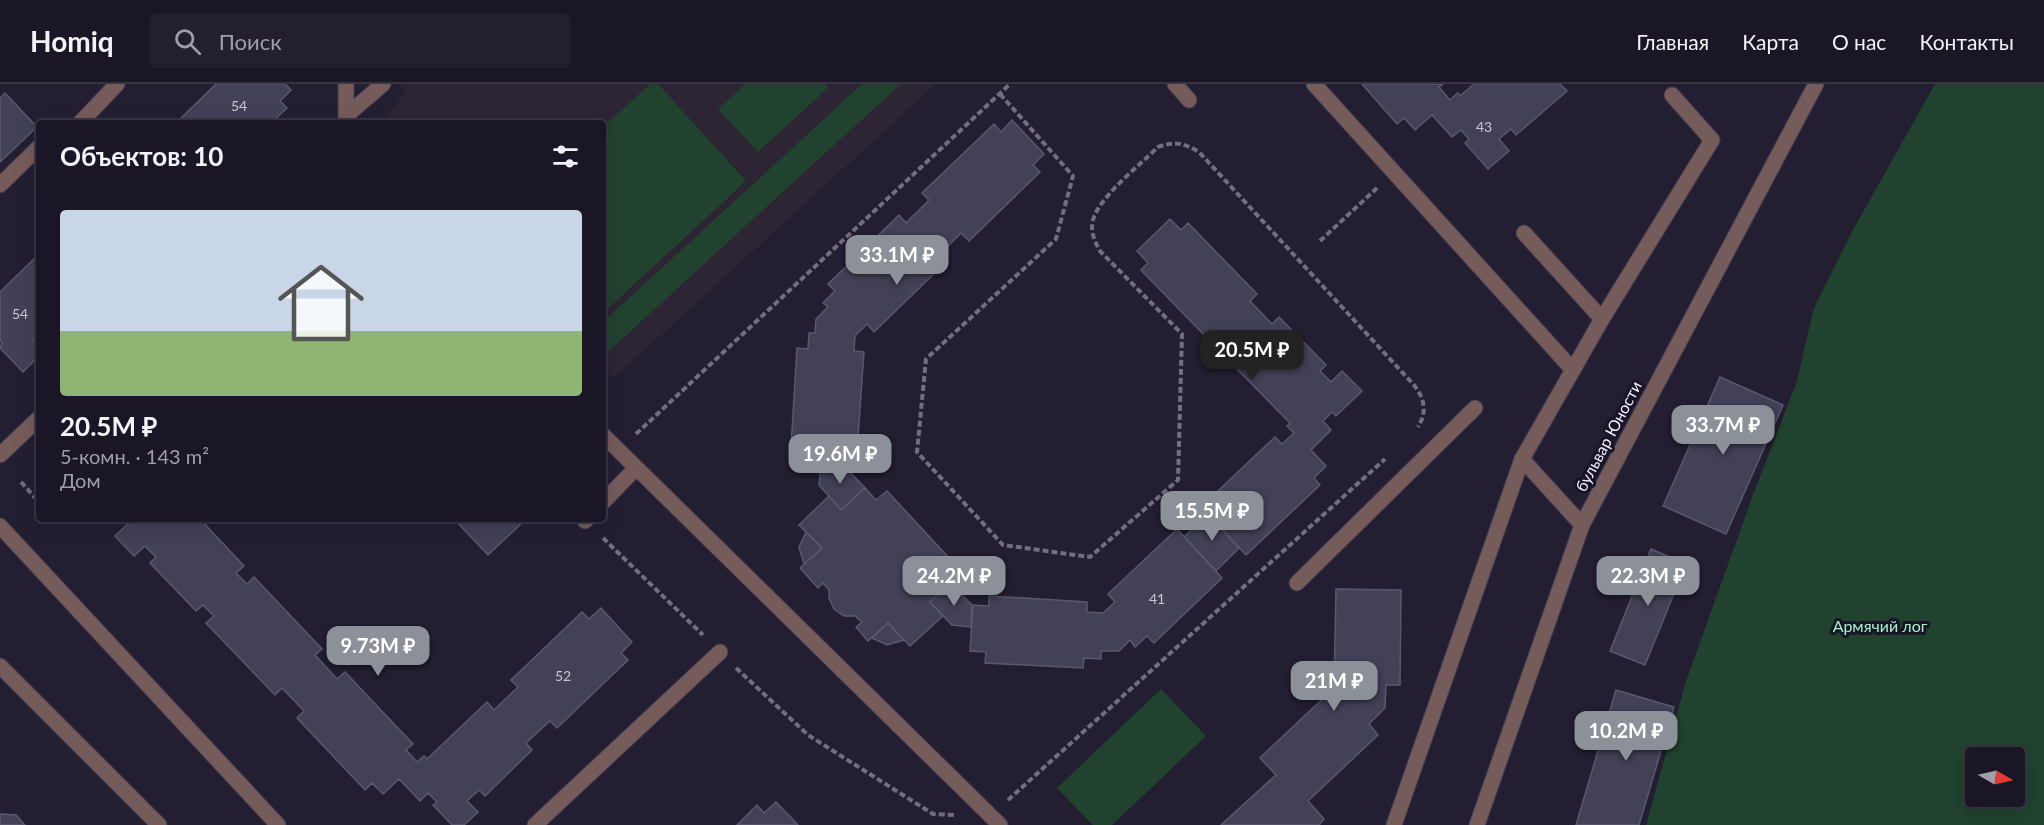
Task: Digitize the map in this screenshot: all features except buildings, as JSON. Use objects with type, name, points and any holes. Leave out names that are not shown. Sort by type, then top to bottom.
[{"type":"street","points":[[83,120],[117,84]]},
{"type":"street","points":[[346,84],[346,119]]},
{"type":"street","points":[[346,119],[383,84]]},
{"type":"street","points":[[1174,84],[1189,100]]},
{"type":"street","points":[[1314,84],[1573,370]]},
{"type":"street","name":"бульвар Юности","points":[[1477,825],[1582,525],[1816,84]]},
{"type":"street","points":[[1394,825],[1522,459],[1602,319],[1712,140],[1672,95]]},
{"type":"street","points":[[0,185],[36,150]]},
{"type":"street","points":[[1524,233],[1602,319]]},
{"type":"street","points":[[1297,583],[1475,408]]},
{"type":"street","points":[[0,455],[36,421]]},
{"type":"street","points":[[606,438],[995,820]]},
{"type":"street","points":[[1522,459],[1582,525]]},
{"type":"street","points":[[606,499],[636,468]]},
{"type":"street","points":[[0,526],[278,825]]},
{"type":"street","points":[[535,825],[720,652]]},
{"type":"street","points":[[0,666],[159,825]]},
{"type":"path","points":[[618,452],[1010,84]]},
{"type":"path","points":[[1000,94],[1072,176],[1056,239],[926,359],[917,452],[1003,545],[1090,557],[1178,480],[1182,334],[1100,251],[1093,237],[1093,221],[1101,205],[1158,147],[1170,143],[1183,143],[1199,152],[1413,384],[1421,394],[1424,406],[1422,421],[1416,431]]},
{"type":"path","points":[[1320,241],[1393,173]]},
{"type":"path","points":[[588,522],[808,735],[933,814],[995,820],[1389,455]]},
{"type":"path","points":[[21,482],[36,498]]},
{"type":"shaded area","points":[[399,84],[936,84],[614,378],[606,370],[606,120],[383,120],[406,92]]},
{"type":"green space","points":[[650,84],[658,84],[746,181],[606,310],[606,124]]},
{"type":"green space","points":[[745,84],[825,84],[828,88],[758,152],[718,109]]},
{"type":"green space","points":[[862,84],[901,84],[609,351],[606,348],[606,319]]},
{"type":"green space","name":"Армячий лог","points":[[1935,84],[2044,84],[2044,825],[1646,825],[1686,681],[1796,384],[1814,308],[1854,228]]},
{"type":"green space","points":[[1161,689],[1206,736],[1112,825],[1093,825],[1057,788]]}]
